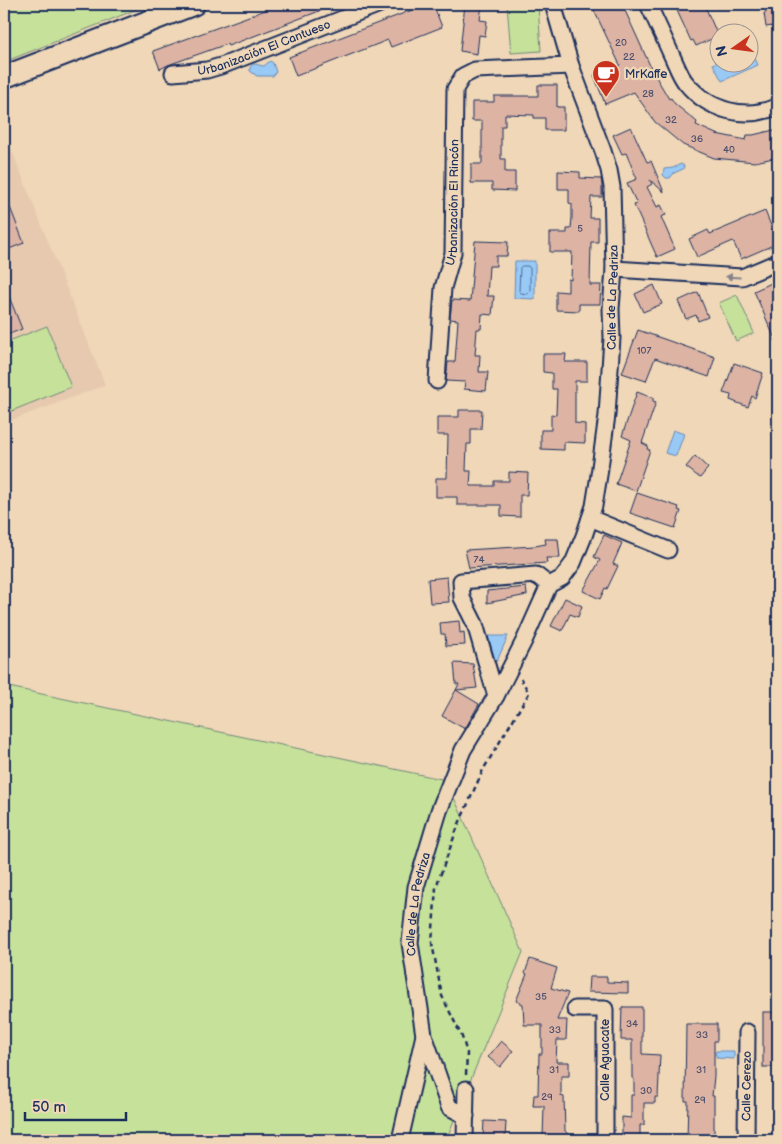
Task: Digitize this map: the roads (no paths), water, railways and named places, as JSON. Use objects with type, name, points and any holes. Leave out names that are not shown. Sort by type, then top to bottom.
[{"type":"main road","points":[[4,77],[194,4]]},
{"type":"street","name":"Urbanización El Cantueso","points":[[173,73],[207,70],[224,65],[380,4]]},
{"type":"street","name":"Calle de La Pedriza","points":[[466,1116],[449,1107],[424,1035],[410,942],[416,887],[439,812],[463,750],[496,696],[549,585],[562,578],[573,563],[590,518],[599,475],[607,415],[614,269],[612,188],[609,170],[571,66],[553,4]]},
{"type":"street","points":[[648,4],[685,82],[701,98],[722,110],[744,114],[767,111],[778,106]]},
{"type":"street","name":"Urbanización El Rincón","points":[[437,381],[443,288],[453,253],[455,89],[463,76],[475,70],[571,66]]},
{"type":"street","points":[[614,269],[742,277],[778,262]]},
{"type":"street","points":[[590,518],[668,550]]},
{"type":"street","points":[[496,696],[475,624],[462,598],[461,581],[536,575],[549,585]]},
{"type":"street","name":"Calle Aguacate","points":[[575,1009],[605,1009],[605,1140]]},
{"type":"street","name":"Calle Cerezo","points":[[746,1140],[747,1032]]},
{"type":"street","points":[[400,1140],[424,1035]]},
{"type":"street","points":[[465,1140],[466,1089]]},
{"type":"water","points":[[270,61],[273,63],[276,72],[273,76],[257,76],[250,71],[250,67],[253,64],[264,66]]},
{"type":"water","points":[[717,72],[742,72],[722,81]]},
{"type":"water","points":[[681,164],[684,166],[683,169],[674,173],[670,178],[666,178],[663,175],[664,169],[673,168]]},
{"type":"water","points":[[515,261],[535,261],[535,299],[514,298]]},
{"type":"water","points":[[673,430],[684,434],[676,456],[665,453]]},
{"type":"water","points":[[488,636],[508,636],[497,661],[495,660]]},
{"type":"water","points":[[716,1051],[734,1051],[734,1059],[717,1058]]},
{"type":"place","name":"MrKaffe","points":[[606,98]]}]
